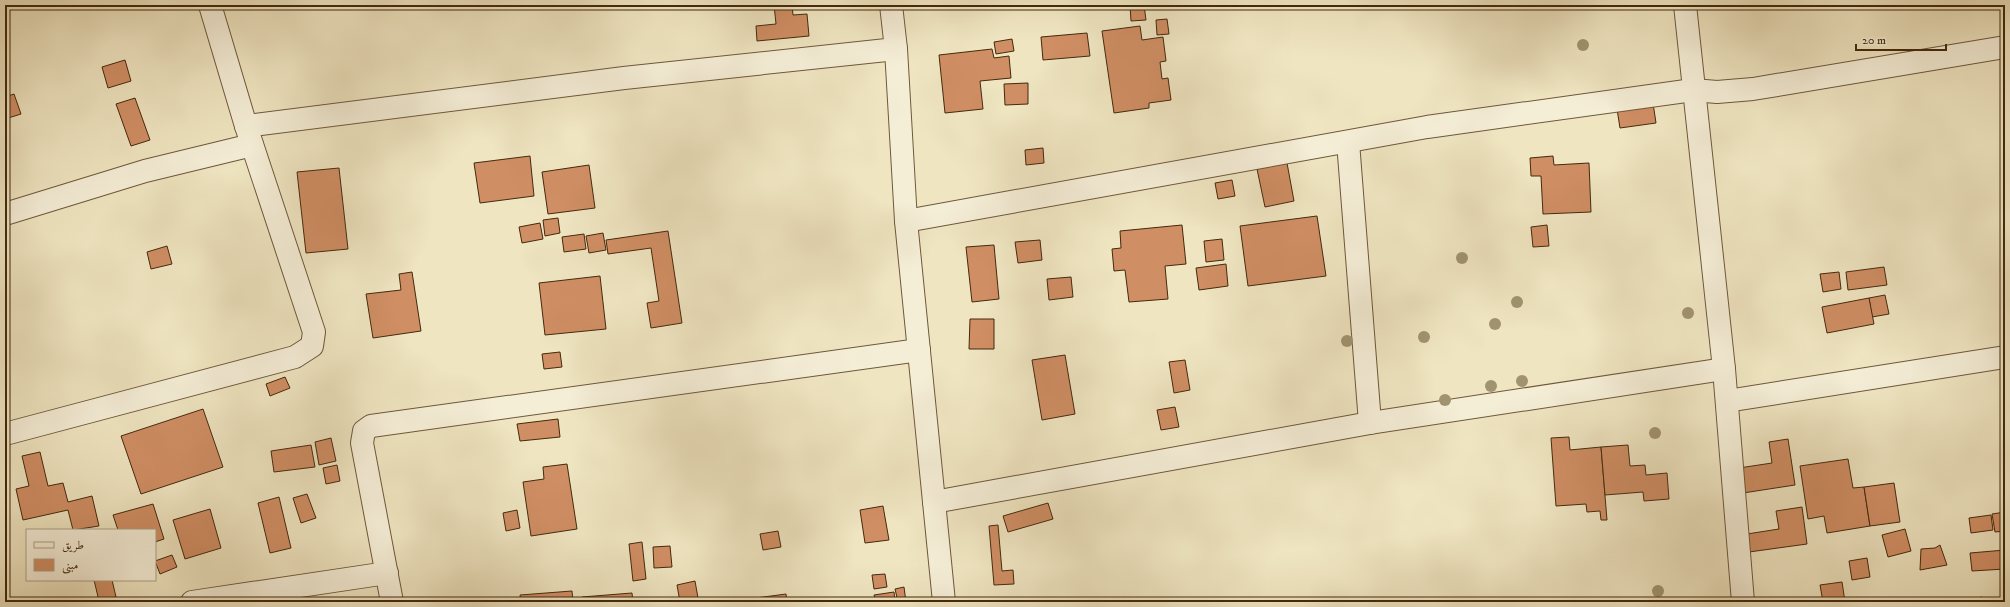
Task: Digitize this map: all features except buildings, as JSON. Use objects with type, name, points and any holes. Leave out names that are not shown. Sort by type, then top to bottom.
[{"type":"street","points":[[5,434],[296,357],[312,346],[314,332],[249,136],[210,5]]},
{"type":"street","points":[[891,5],[896,49],[906,221],[944,602]]},
{"type":"street","points":[[1685,5],[1724,369],[1743,602]]},
{"type":"street","points":[[906,221],[1426,127],[1693,90],[1717,92],[1753,89],[2005,47]]},
{"type":"street","points":[[5,214],[145,171],[249,136],[624,78],[896,49]]},
{"type":"street","points":[[1348,142],[1370,423]]},
{"type":"street","points":[[392,602],[362,443],[364,431],[371,426],[919,350]]},
{"type":"street","points":[[1726,401],[2005,357]]},
{"type":"street","points":[[934,502],[1370,423],[1724,369]]},
{"type":"street","points":[[192,602],[386,573]]}]
